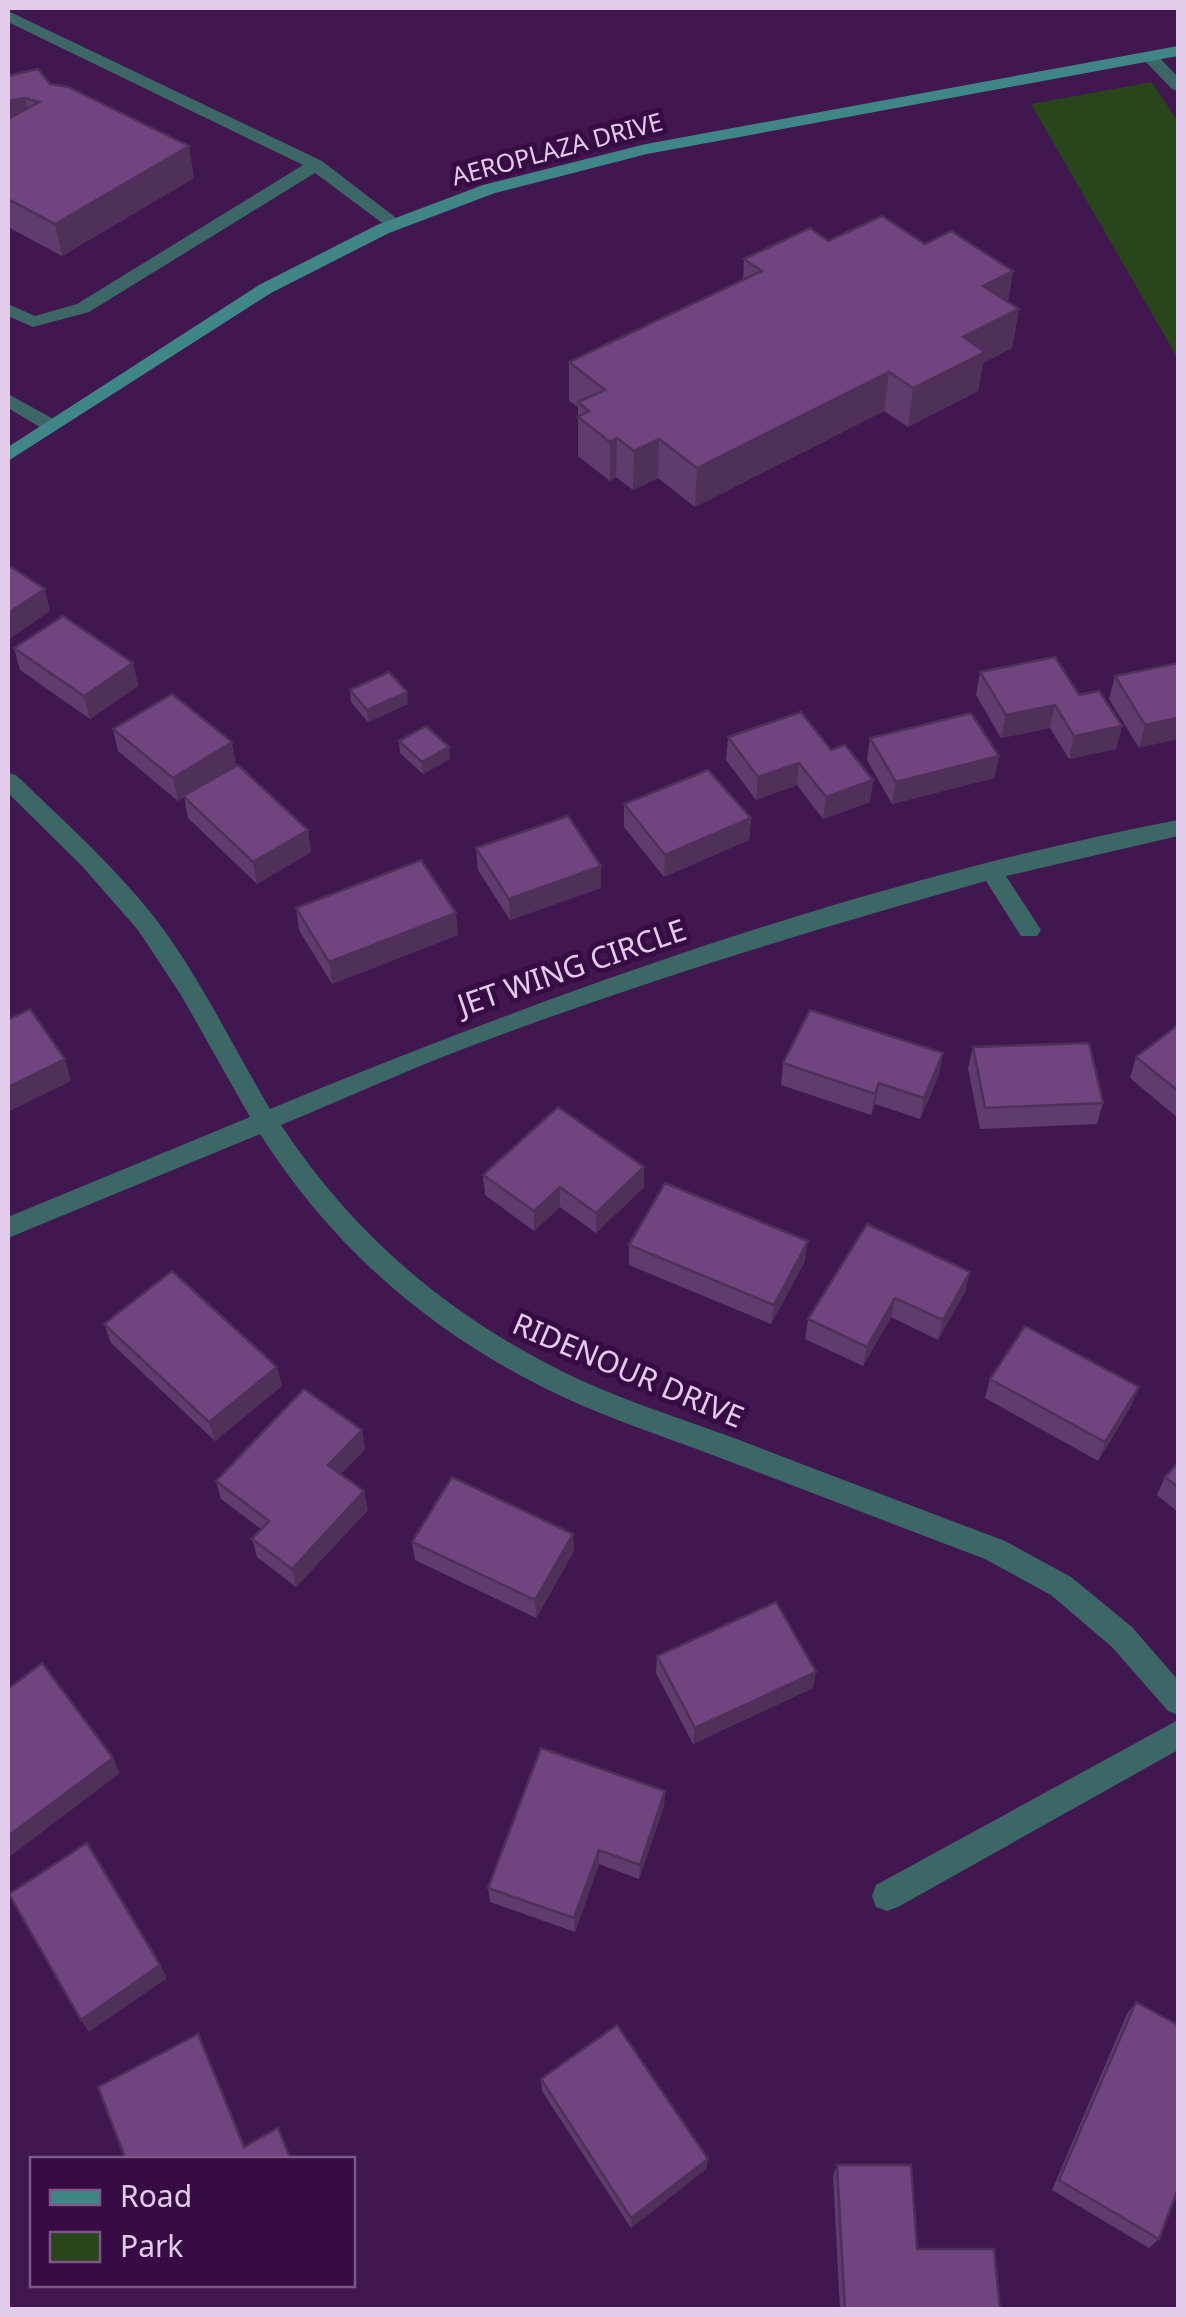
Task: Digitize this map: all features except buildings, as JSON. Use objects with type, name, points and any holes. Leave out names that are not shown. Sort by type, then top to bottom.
[{"type":"street","points":[[8,16],[316,165],[396,224]]},
{"type":"street","name":"AEROPLAZA DRIVE","points":[[8,454],[264,289],[396,224],[489,190],[646,149],[1178,51]]},
{"type":"street","points":[[1150,57],[1178,86]]},
{"type":"street","points":[[8,309],[33,322],[83,308],[316,165]]},
{"type":"street","points":[[8,400],[52,426]]},
{"type":"street","name":"RIDENOUR DRIVE","points":[[8,780],[108,880],[162,945],[264,1120],[319,1198],[360,1247],[450,1324],[509,1360],[572,1389],[994,1550],[1061,1586],[1122,1637],[1178,1701]]},
{"type":"street","name":"JET WING CIRCLE","points":[[8,1228],[460,1040],[647,975],[812,921],[992,871],[1178,828]]},
{"type":"street","points":[[992,871],[1029,930]]},
{"type":"street","points":[[887,1896],[1178,1734]]},
{"type":"green space","points":[[1152,82],[1178,122],[1178,359],[1031,104]]}]
